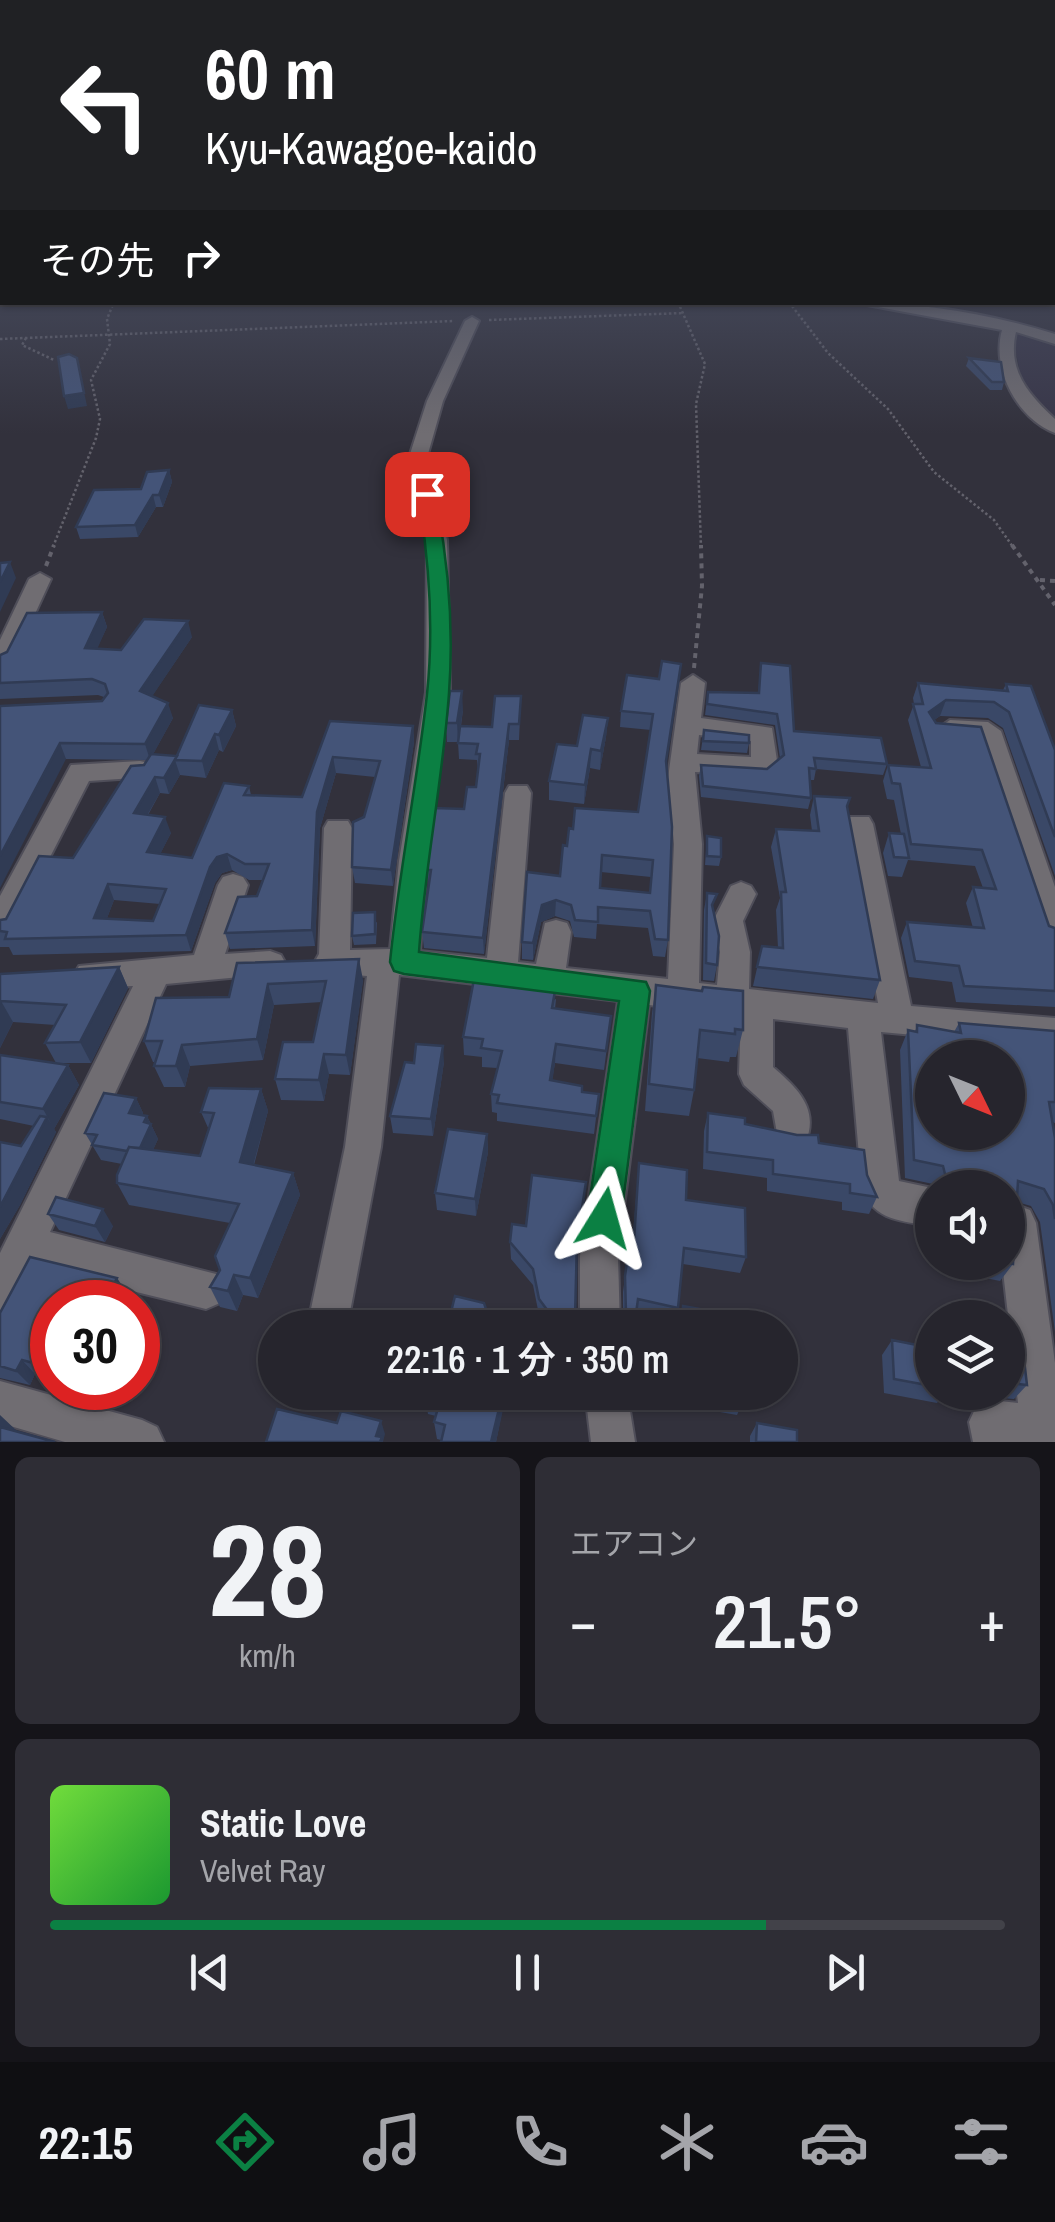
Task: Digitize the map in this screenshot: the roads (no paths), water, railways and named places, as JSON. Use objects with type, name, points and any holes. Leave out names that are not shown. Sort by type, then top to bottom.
[{"type":"street","points":[[875,305],[1055,340]]},
{"type":"street","points":[[960,305],[1010,329]]},
{"type":"street","points":[[332,1310],[354,1223],[438,692],[437,540],[419,454],[435,402],[472,321]]},
{"type":"street","points":[[1010,329],[1006,343],[1013,388],[1055,428]]},
{"type":"street","points":[[0,664],[40,579]]},
{"type":"street","points":[[683,996],[688,844],[682,762],[692,683]]},
{"type":"street","points":[[682,762],[765,767],[763,734],[687,725]]},
{"type":"street","points":[[940,728],[988,732],[1055,931]]},
{"type":"street","points":[[0,924],[80,772],[140,770]]},
{"type":"street","points":[[501,974],[518,793]]},
{"type":"street","points":[[859,824],[880,1017],[881,1190],[891,1200],[915,1204]]},
{"type":"street","points":[[334,963],[338,828]]},
{"type":"street","points":[[206,968],[232,885]]},
{"type":"street","points":[[741,894],[728,921],[756,1074],[790,1104],[792,1132]]},
{"type":"street","points":[[550,980],[556,932]]},
{"type":"street","points":[[58,976],[394,963],[1055,1033]]},
{"type":"street","points":[[0,1295],[27,1246],[155,972]]},
{"type":"street","points":[[600,1310],[599,1256],[636,991]]},
{"type":"street","points":[[27,1246],[206,1289]]},
{"type":"street","points":[[994,1442],[992,1422],[1042,1427],[1024,1280]]},
{"type":"street","points":[[0,1402],[142,1442]]},
{"type":"street","points":[[609,1410],[613,1442]]}]
